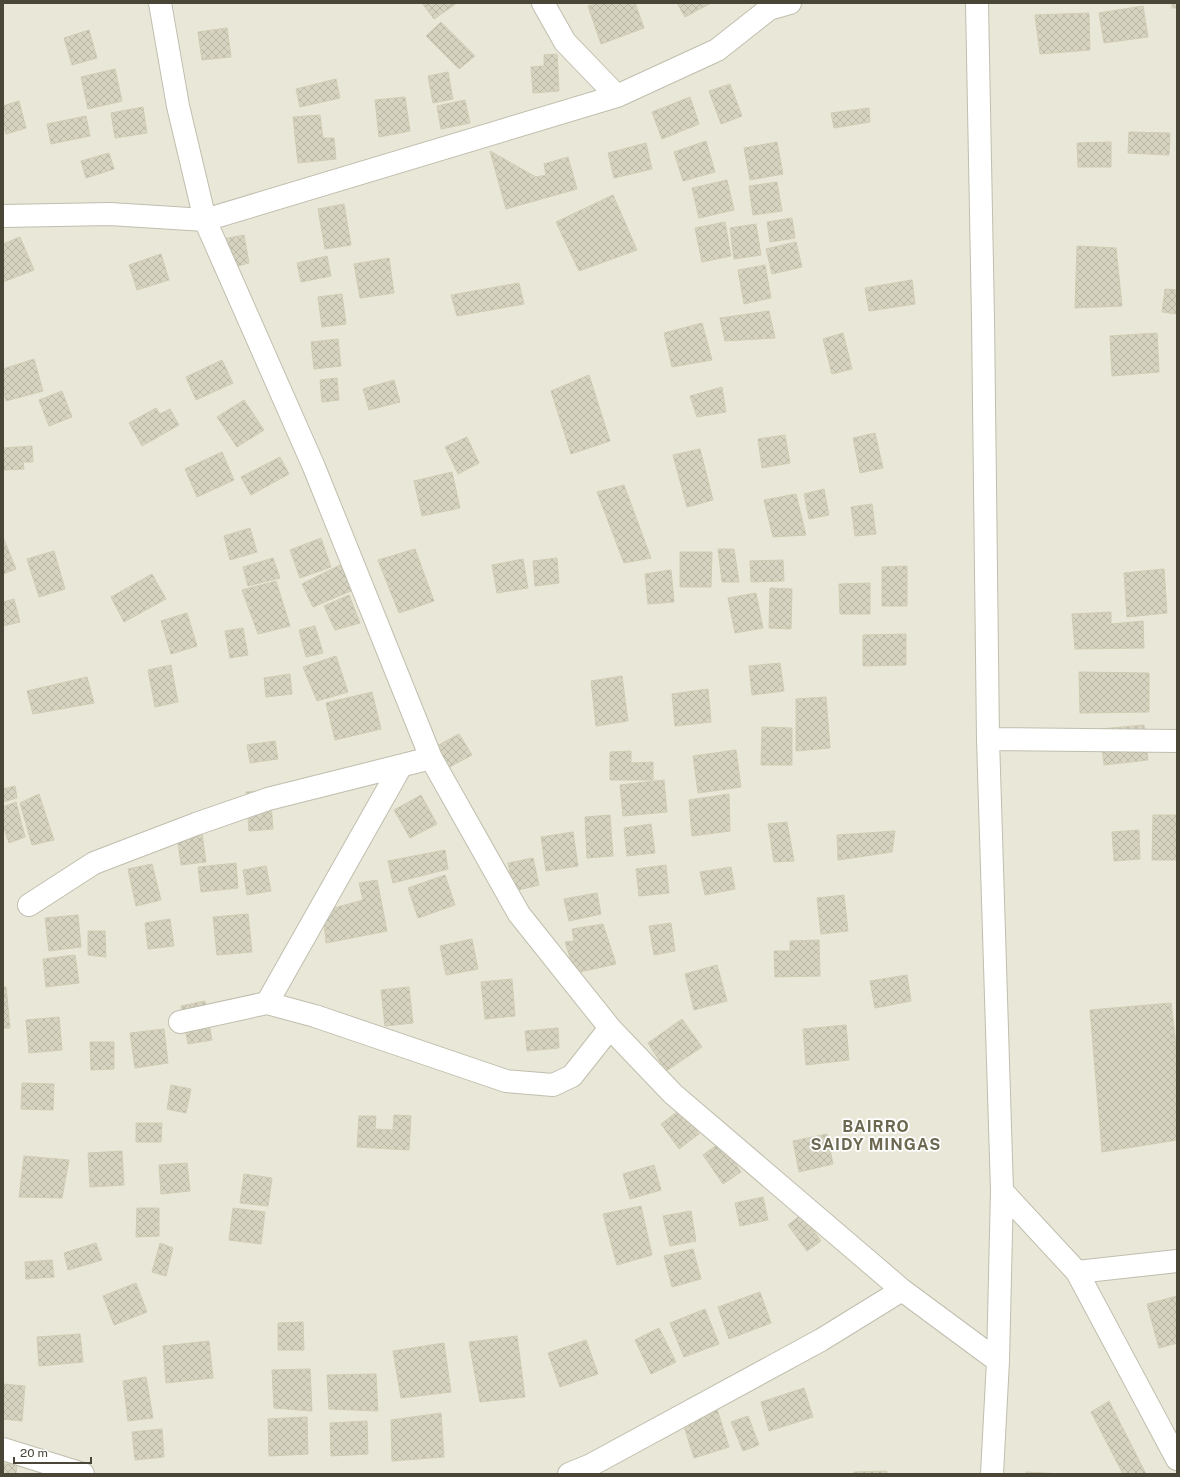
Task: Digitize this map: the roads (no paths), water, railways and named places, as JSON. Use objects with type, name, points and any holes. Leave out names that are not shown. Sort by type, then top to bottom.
[{"type":"street","points":[[160,3],[178,106],[205,220],[314,467],[431,758],[519,914],[610,1028],[673,1094],[902,1290],[998,1361]]},
{"type":"street","points":[[543,3],[565,42],[618,96]]},
{"type":"street","points":[[3,216],[110,214],[205,220],[618,96],[717,50],[768,6],[790,3]]},
{"type":"street","points":[[977,3],[983,311],[988,739],[1002,1191],[998,1361],[992,1474]]},
{"type":"street","points":[[988,739],[1177,741]]},
{"type":"street","points":[[29,905],[94,863],[196,824],[268,799],[431,758]]},
{"type":"street","points":[[267,1003],[401,766]]},
{"type":"street","points":[[180,1022],[267,1003],[315,1016],[506,1081],[553,1085],[572,1076],[610,1028]]},
{"type":"street","points":[[1002,1191],[1077,1272],[1177,1459]]},
{"type":"street","points":[[1077,1272],[1177,1261]]},
{"type":"street","points":[[570,1474],[591,1465],[821,1340],[902,1290]]},
{"type":"street","points":[[3,1449],[83,1474]]},
{"type":"district","name":"BAIRRO SAIDY MINGAS","points":[[876,1135]]}]
